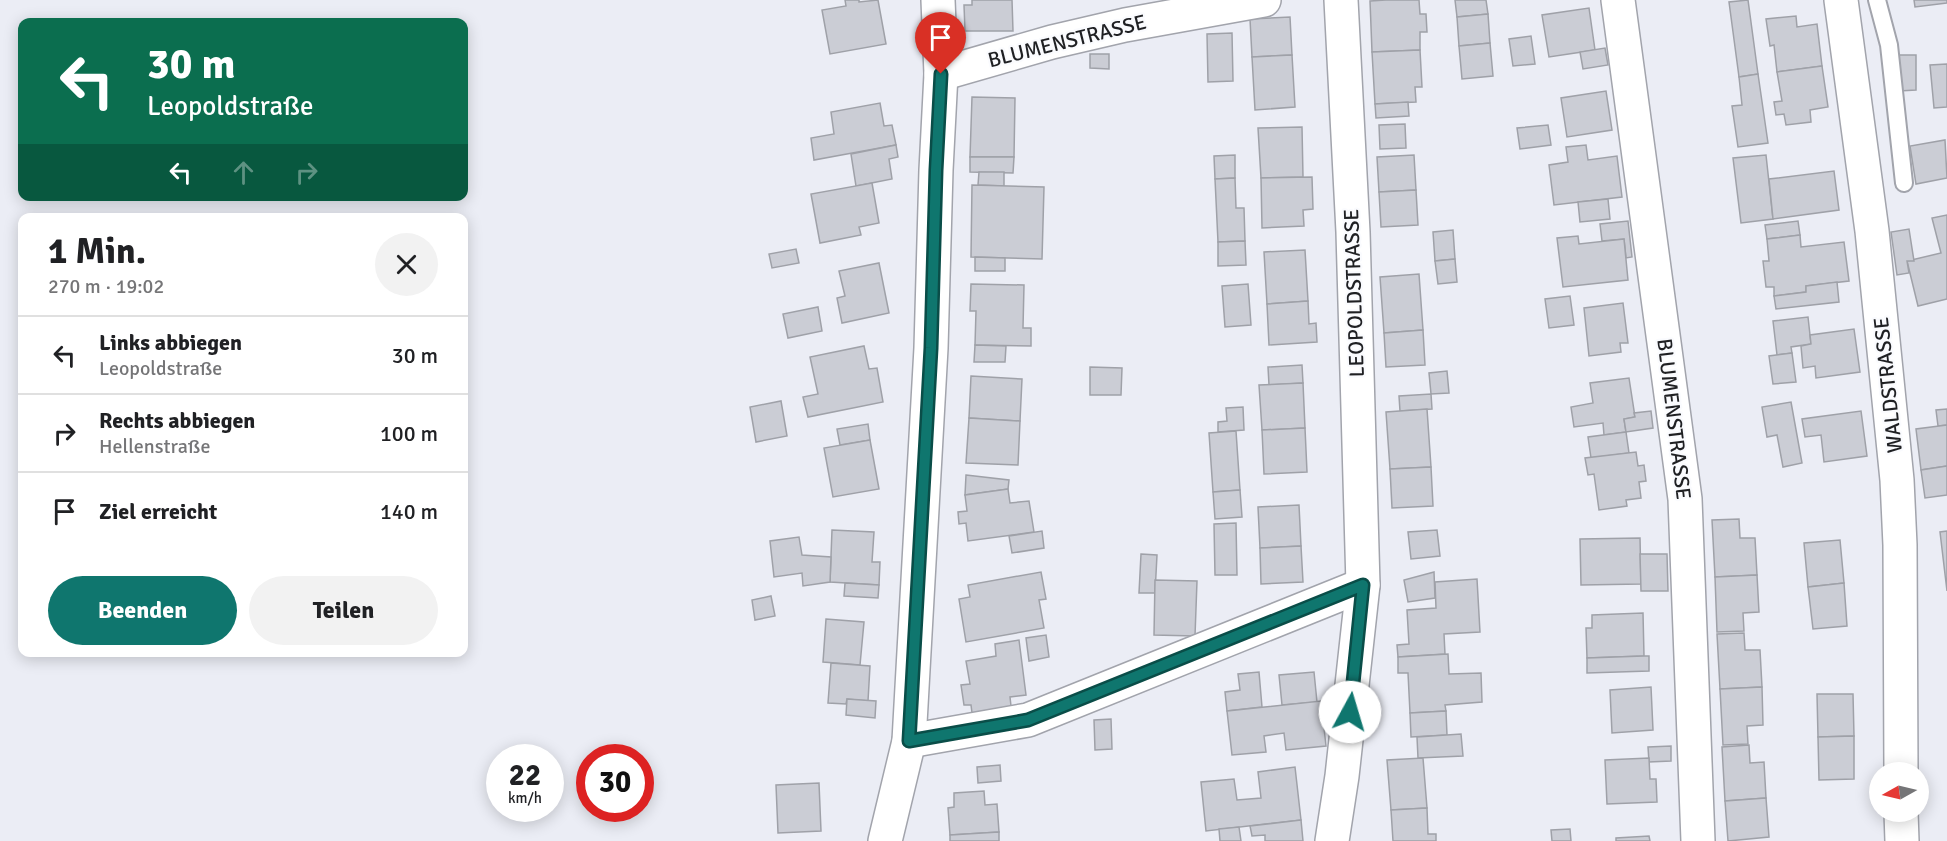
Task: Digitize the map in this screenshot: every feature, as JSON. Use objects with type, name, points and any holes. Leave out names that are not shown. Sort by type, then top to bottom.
[{"type":"street","points":[[885,841],[909,741],[931,348],[941,74],[938,0]]},
{"type":"street","name":"BLUMENSTRASSE","points":[[941,74],[1052,42],[1125,25],[1264,0]]},
{"type":"street","name":"LEOPOLDSTRASSE","points":[[1332,841],[1342,776],[1363,585],[1353,244],[1341,0]]},
{"type":"street","name":"BLUMENSTRASSE","points":[[1618,0],[1685,499],[1698,841]]},
{"type":"street","name":"WALDSTRASSE","points":[[1841,0],[1872,231],[1897,480],[1901,762]]},
{"type":"street","points":[[909,741],[1028,720],[1363,585]]},
{"type":"street","points":[[1901,822],[1902,841]]},
{"type":"lane","points":[[1877,0],[1889,45],[1904,183]]},
{"type":"building","points":[[845,0],[859,0],[859,2],[878,0],[886,44],[830,54],[822,10],[846,6]]},
{"type":"building","points":[[972,0],[1012,0],[1013,31],[965,31],[964,5],[972,5]]},
{"type":"building","points":[[1419,0],[1420,14],[1426,14],[1427,32],[1420,32],[1420,50],[1372,52],[1370,1]]},
{"type":"building","points":[[1455,0],[1486,0],[1488,14],[1457,17]]},
{"type":"building","points":[[1748,0],[1758,74],[1739,77],[1729,2]]},
{"type":"building","points":[[1914,0],[1947,0],[1947,3],[1915,7]]},
{"type":"building","points":[[1589,8],[1595,50],[1549,57],[1542,15]]},
{"type":"building","points":[[1488,14],[1490,43],[1459,46],[1457,17]]},
{"type":"building","points":[[1796,16],[1797,27],[1817,24],[1822,66],[1777,72],[1774,45],[1770,46],[1766,19]]},
{"type":"building","points":[[1290,17],[1292,55],[1252,57],[1250,19]]},
{"type":"building","points":[[1232,33],[1233,81],[1208,82],[1207,34]]},
{"type":"building","points":[[1531,36],[1535,64],[1513,66],[1509,39]]},
{"type":"building","points":[[1490,43],[1493,76],[1462,79],[1459,46]]},
{"type":"building","points":[[1605,48],[1608,65],[1583,69],[1580,52]]},
{"type":"building","points":[[1420,50],[1422,87],[1415,87],[1416,102],[1375,104],[1372,52]]},
{"type":"building","points":[[1090,54],[1109,54],[1109,69],[1090,68]]},
{"type":"building","points":[[1292,55],[1295,107],[1255,110],[1252,57]]},
{"type":"building","points":[[1898,55],[1916,55],[1916,90],[1899,91]]},
{"type":"building","points":[[1947,64],[1947,107],[1934,108],[1930,65]]},
{"type":"building","points":[[1822,66],[1828,107],[1810,110],[1811,122],[1786,125],[1784,114],[1776,115],[1774,102],[1782,101],[1777,72]]},
{"type":"building","points":[[1758,74],[1768,143],[1738,147],[1732,106],[1742,105],[1739,77]]},
{"type":"building","points":[[1606,91],[1612,130],[1567,137],[1561,98]]},
{"type":"building","points":[[972,97],[1015,98],[1014,157],[970,157]]},
{"type":"building","points":[[1408,102],[1409,116],[1376,118],[1375,104]]},
{"type":"building","points":[[880,103],[884,126],[892,125],[896,145],[814,160],[811,138],[834,134],[831,112]]},
{"type":"building","points":[[1405,124],[1406,148],[1380,149],[1379,125]]},
{"type":"building","points":[[1548,125],[1551,145],[1520,149],[1517,128]]},
{"type":"building","points":[[1302,127],[1303,177],[1261,178],[1258,128]]},
{"type":"building","points":[[1945,140],[1947,178],[1916,184],[1910,146]]},
{"type":"building","points":[[896,145],[898,157],[889,159],[892,179],[856,186],[851,154]]},
{"type":"building","points":[[1586,145],[1588,160],[1617,156],[1622,197],[1554,205],[1549,165],[1568,162],[1566,147]]},
{"type":"building","points":[[1235,155],[1235,178],[1215,179],[1214,156]]},
{"type":"building","points":[[1414,155],[1416,190],[1379,192],[1377,157]]},
{"type":"building","points":[[1766,155],[1773,219],[1741,223],[1733,158]]},
{"type":"building","points":[[970,157],[1014,157],[1013,173],[970,172]]},
{"type":"building","points":[[1834,171],[1839,210],[1773,219],[1769,179]]},
{"type":"building","points":[[979,172],[1004,172],[1004,186],[978,185]]},
{"type":"building","points":[[1312,177],[1313,209],[1303,210],[1304,226],[1262,228],[1261,178]]},
{"type":"building","points":[[1235,178],[1236,208],[1244,208],[1245,241],[1218,242],[1215,179]]},
{"type":"building","points":[[872,183],[879,223],[859,227],[861,235],[820,243],[811,194]]},
{"type":"building","points":[[972,185],[1044,187],[1042,259],[971,257]]},
{"type":"building","points":[[1416,190],[1418,225],[1381,227],[1379,192]]},
{"type":"building","points":[[1608,199],[1610,219],[1580,222],[1578,202]]},
{"type":"building","points":[[1947,215],[1947,299],[1918,306],[1907,261],[1941,253],[1932,218]]},
{"type":"building","points":[[1628,221],[1632,257],[1626,258],[1624,239],[1602,241],[1600,224]]},
{"type":"building","points":[[1798,221],[1800,235],[1767,239],[1765,225]]},
{"type":"building","points":[[1909,229],[1914,261],[1907,261],[1909,273],[1897,275],[1891,232]]},
{"type":"building","points":[[1453,230],[1455,259],[1435,261],[1433,232]]},
{"type":"building","points":[[1800,235],[1801,247],[1844,242],[1849,281],[1806,286],[1806,292],[1774,296],[1774,287],[1766,287],[1763,261],[1769,261],[1767,239]]},
{"type":"building","points":[[1578,236],[1579,244],[1624,239],[1628,280],[1563,287],[1557,238]]},
{"type":"building","points":[[1245,241],[1246,265],[1218,266],[1218,242]]},
{"type":"building","points":[[796,249],[799,263],[772,268],[769,254]]},
{"type":"building","points":[[1305,250],[1308,301],[1267,304],[1264,252]]},
{"type":"building","points":[[975,257],[1005,258],[1005,271],[975,271]]},
{"type":"building","points":[[1455,259],[1457,282],[1438,284],[1435,261]]},
{"type":"building","points":[[879,263],[889,313],[842,323],[837,298],[845,296],[839,271]]},
{"type":"building","points":[[1419,274],[1423,330],[1384,333],[1380,277]]},
{"type":"building","points":[[1837,282],[1839,302],[1776,309],[1774,296],[1806,292],[1806,286]]},
{"type":"building","points":[[971,284],[1024,285],[1023,328],[1031,328],[1031,346],[975,345],[976,311],[970,311]]},
{"type":"building","points":[[1248,284],[1251,325],[1225,327],[1222,286]]},
{"type":"building","points":[[1570,296],[1574,325],[1549,328],[1545,299]]},
{"type":"building","points":[[1308,301],[1309,324],[1316,323],[1317,342],[1269,345],[1267,304]]},
{"type":"building","points":[[1623,303],[1628,343],[1620,343],[1621,352],[1589,356],[1584,308]]},
{"type":"building","points":[[818,307],[822,331],[788,338],[783,314]]},
{"type":"building","points":[[1808,317],[1811,344],[1791,347],[1792,353],[1777,355],[1773,321]]},
{"type":"building","points":[[1854,329],[1860,372],[1816,378],[1815,366],[1803,368],[1801,346],[1811,344],[1810,335]]},
{"type":"building","points":[[1423,330],[1425,365],[1386,367],[1384,333]]},
{"type":"building","points":[[975,345],[1006,346],[1005,362],[974,362]]},
{"type":"building","points":[[864,346],[869,369],[877,368],[883,402],[808,417],[803,397],[818,394],[810,357]]},
{"type":"building","points":[[1792,353],[1796,382],[1773,384],[1769,356]]},
{"type":"building","points":[[1302,365],[1303,383],[1269,385],[1268,367]]},
{"type":"building","points":[[1090,367],[1122,368],[1121,395],[1090,395]]},
{"type":"building","points":[[1447,371],[1449,393],[1431,394],[1429,373]]},
{"type":"building","points":[[971,376],[1022,379],[1020,421],[969,418]]},
{"type":"building","points":[[1629,378],[1635,417],[1624,419],[1626,432],[1604,435],[1603,423],[1574,427],[1571,407],[1593,403],[1590,383]]},
{"type":"building","points":[[1303,383],[1305,428],[1262,430],[1259,385]]},
{"type":"building","points":[[1431,394],[1432,409],[1400,411],[1399,396]]},
{"type":"building","points":[[781,401],[787,436],[756,442],[750,407]]},
{"type":"building","points":[[1791,402],[1802,463],[1783,467],[1777,435],[1767,437],[1762,407]]},
{"type":"building","points":[[1243,407],[1244,430],[1218,432],[1218,422],[1227,421],[1226,408]]},
{"type":"building","points":[[1427,409],[1431,467],[1390,469],[1386,412]]},
{"type":"building","points":[[1947,409],[1947,425],[1938,426],[1936,410]]},
{"type":"building","points":[[1651,411],[1653,428],[1626,432],[1624,419],[1635,417],[1634,413]]},
{"type":"building","points":[[1861,411],[1867,456],[1824,462],[1821,435],[1805,437],[1802,419]]},
{"type":"building","points":[[969,418],[1020,421],[1018,465],[966,463]]},
{"type":"building","points":[[868,424],[870,440],[840,445],[837,429]]},
{"type":"building","points":[[1947,425],[1947,466],[1921,470],[1916,429]]},
{"type":"building","points":[[1305,428],[1307,472],[1264,474],[1262,430]]},
{"type":"building","points":[[1236,431],[1240,490],[1213,492],[1209,433]]},
{"type":"building","points":[[1626,432],[1629,453],[1591,458],[1588,437]]},
{"type":"building","points":[[870,440],[879,489],[833,497],[824,448]]},
{"type":"building","points":[[1636,452],[1638,466],[1644,465],[1646,481],[1639,482],[1641,498],[1626,500],[1627,506],[1599,510],[1594,474],[1588,475],[1585,458]]},
{"type":"building","points":[[1947,466],[1947,495],[1925,498],[1921,470]]},
{"type":"building","points":[[1431,467],[1433,506],[1392,508],[1390,469]]},
{"type":"building","points":[[966,475],[1009,480],[1008,489],[965,495]]},
{"type":"building","points":[[1008,489],[1010,503],[1029,501],[1034,532],[968,541],[966,523],[959,524],[958,512],[967,511],[965,495]]},
{"type":"building","points":[[1240,490],[1242,517],[1215,519],[1213,492]]},
{"type":"building","points":[[1299,505],[1301,546],[1260,548],[1258,507]]},
{"type":"building","points":[[1739,519],[1740,538],[1755,538],[1757,575],[1715,577],[1712,520]]},
{"type":"building","points":[[1236,523],[1237,575],[1215,575],[1214,524]]},
{"type":"building","points":[[832,530],[874,532],[872,562],[880,562],[879,585],[830,582]]},
{"type":"building","points":[[1437,530],[1440,556],[1411,559],[1408,532]]},
{"type":"building","points":[[1042,531],[1044,548],[1012,553],[1009,536]]},
{"type":"building","points":[[1947,531],[1947,591],[1940,532]]},
{"type":"building","points":[[799,537],[802,555],[831,557],[830,582],[803,586],[802,573],[774,577],[770,541]]},
{"type":"building","points":[[1640,538],[1641,584],[1581,585],[1580,539]]},
{"type":"building","points":[[1840,540],[1844,583],[1808,587],[1804,543]]},
{"type":"building","points":[[1301,546],[1303,582],[1261,584],[1260,548]]},
{"type":"building","points":[[1141,554],[1157,555],[1155,593],[1139,593]]},
{"type":"building","points":[[1640,554],[1667,554],[1668,591],[1641,591]]},
{"type":"building","points":[[1041,572],[1046,599],[1039,600],[1044,628],[966,642],[959,599],[970,597],[968,585]]},
{"type":"building","points":[[1434,572],[1435,598],[1408,602],[1404,580]]},
{"type":"building","points":[[1757,575],[1759,612],[1743,613],[1744,631],[1717,632],[1715,577]]},
{"type":"building","points":[[1477,579],[1480,632],[1444,634],[1445,654],[1398,657],[1397,645],[1409,644],[1407,610],[1436,608],[1435,582]]},
{"type":"building","points":[[1155,580],[1197,581],[1195,636],[1154,635]]},
{"type":"building","points":[[845,583],[879,585],[878,598],[844,596]]},
{"type":"building","points":[[1844,583],[1847,626],[1813,629],[1808,587]]},
{"type":"building","points":[[771,596],[775,616],[755,620],[752,600]]},
{"type":"building","points":[[1643,613],[1644,656],[1587,658],[1586,628],[1592,628],[1592,615]]},
{"type":"building","points":[[826,619],[864,622],[860,665],[823,662]]},
{"type":"building","points":[[1744,633],[1745,650],[1760,650],[1762,687],[1720,689],[1717,634]]},
{"type":"building","points":[[1046,635],[1049,657],[1029,661],[1026,638]]},
{"type":"building","points":[[1019,640],[1026,695],[1010,697],[1012,715],[973,721],[971,705],[964,705],[961,685],[970,684],[966,661],[996,656],[995,644]]},
{"type":"building","points":[[1448,654],[1449,674],[1481,673],[1482,702],[1445,705],[1446,711],[1410,713],[1408,673],[1398,673],[1398,657]]},
{"type":"building","points":[[1649,656],[1649,671],[1587,673],[1587,658]]},
{"type":"building","points":[[831,663],[870,666],[868,701],[847,699],[846,704],[828,703]]},
{"type":"building","points":[[1259,672],[1262,707],[1227,711],[1225,692],[1240,690],[1238,674]]},
{"type":"building","points":[[1314,672],[1317,702],[1282,705],[1279,675]]},
{"type":"building","points":[[1651,687],[1653,730],[1612,733],[1610,690]]},
{"type":"building","points":[[1762,687],[1763,725],[1747,726],[1748,744],[1723,745],[1720,689]]},
{"type":"building","points":[[1817,694],[1853,694],[1854,736],[1818,737]]},
{"type":"building","points":[[847,699],[876,701],[875,718],[846,715]]},
{"type":"building","points":[[1321,701],[1326,746],[1286,750],[1284,733],[1264,736],[1266,752],[1232,755],[1227,711]]},
{"type":"building","points":[[1446,711],[1447,735],[1411,737],[1410,713]]},
{"type":"building","points":[[1111,719],[1112,749],[1095,750],[1094,720]]},
{"type":"building","points":[[1461,734],[1463,756],[1418,758],[1417,737]]},
{"type":"building","points":[[1854,736],[1854,779],[1819,780],[1818,737]]},
{"type":"building","points":[[1749,745],[1750,763],[1764,762],[1766,798],[1725,801],[1722,747]]},
{"type":"building","points":[[1671,746],[1671,761],[1649,762],[1648,747]]},
{"type":"building","points":[[1423,758],[1427,808],[1391,810],[1387,760]]},
{"type":"building","points":[[1649,758],[1650,779],[1656,779],[1657,802],[1607,804],[1605,760]]},
{"type":"building","points":[[1000,765],[1001,781],[978,783],[977,767]]},
{"type":"building","points":[[1295,767],[1301,820],[1206,831],[1201,782],[1234,779],[1237,800],[1261,798],[1258,772]]},
{"type":"building","points":[[819,783],[821,831],[778,833],[776,785]]},
{"type":"building","points":[[984,791],[985,805],[997,804],[999,832],[950,835],[948,808],[954,807],[954,793]]},
{"type":"building","points":[[1766,798],[1769,837],[1728,841],[1725,801]]},
{"type":"building","points":[[1427,808],[1428,834],[1436,834],[1436,841],[1393,841],[1391,810]]},
{"type":"building","points":[[1301,820],[1303,841],[1265,841],[1265,835],[1252,836],[1250,826]]},
{"type":"building","points":[[1239,827],[1241,841],[1220,841],[1219,829]]},
{"type":"building","points":[[1570,829],[1571,841],[1552,841],[1551,830]]},
{"type":"building","points":[[999,832],[999,841],[950,841],[950,835]]},
{"type":"building","points":[[1649,836],[1650,841],[1616,841],[1616,838]]},
{"type":"route","points":[[941,74],[931,348],[909,741],[1028,720],[1363,585],[1350,712]]}]
